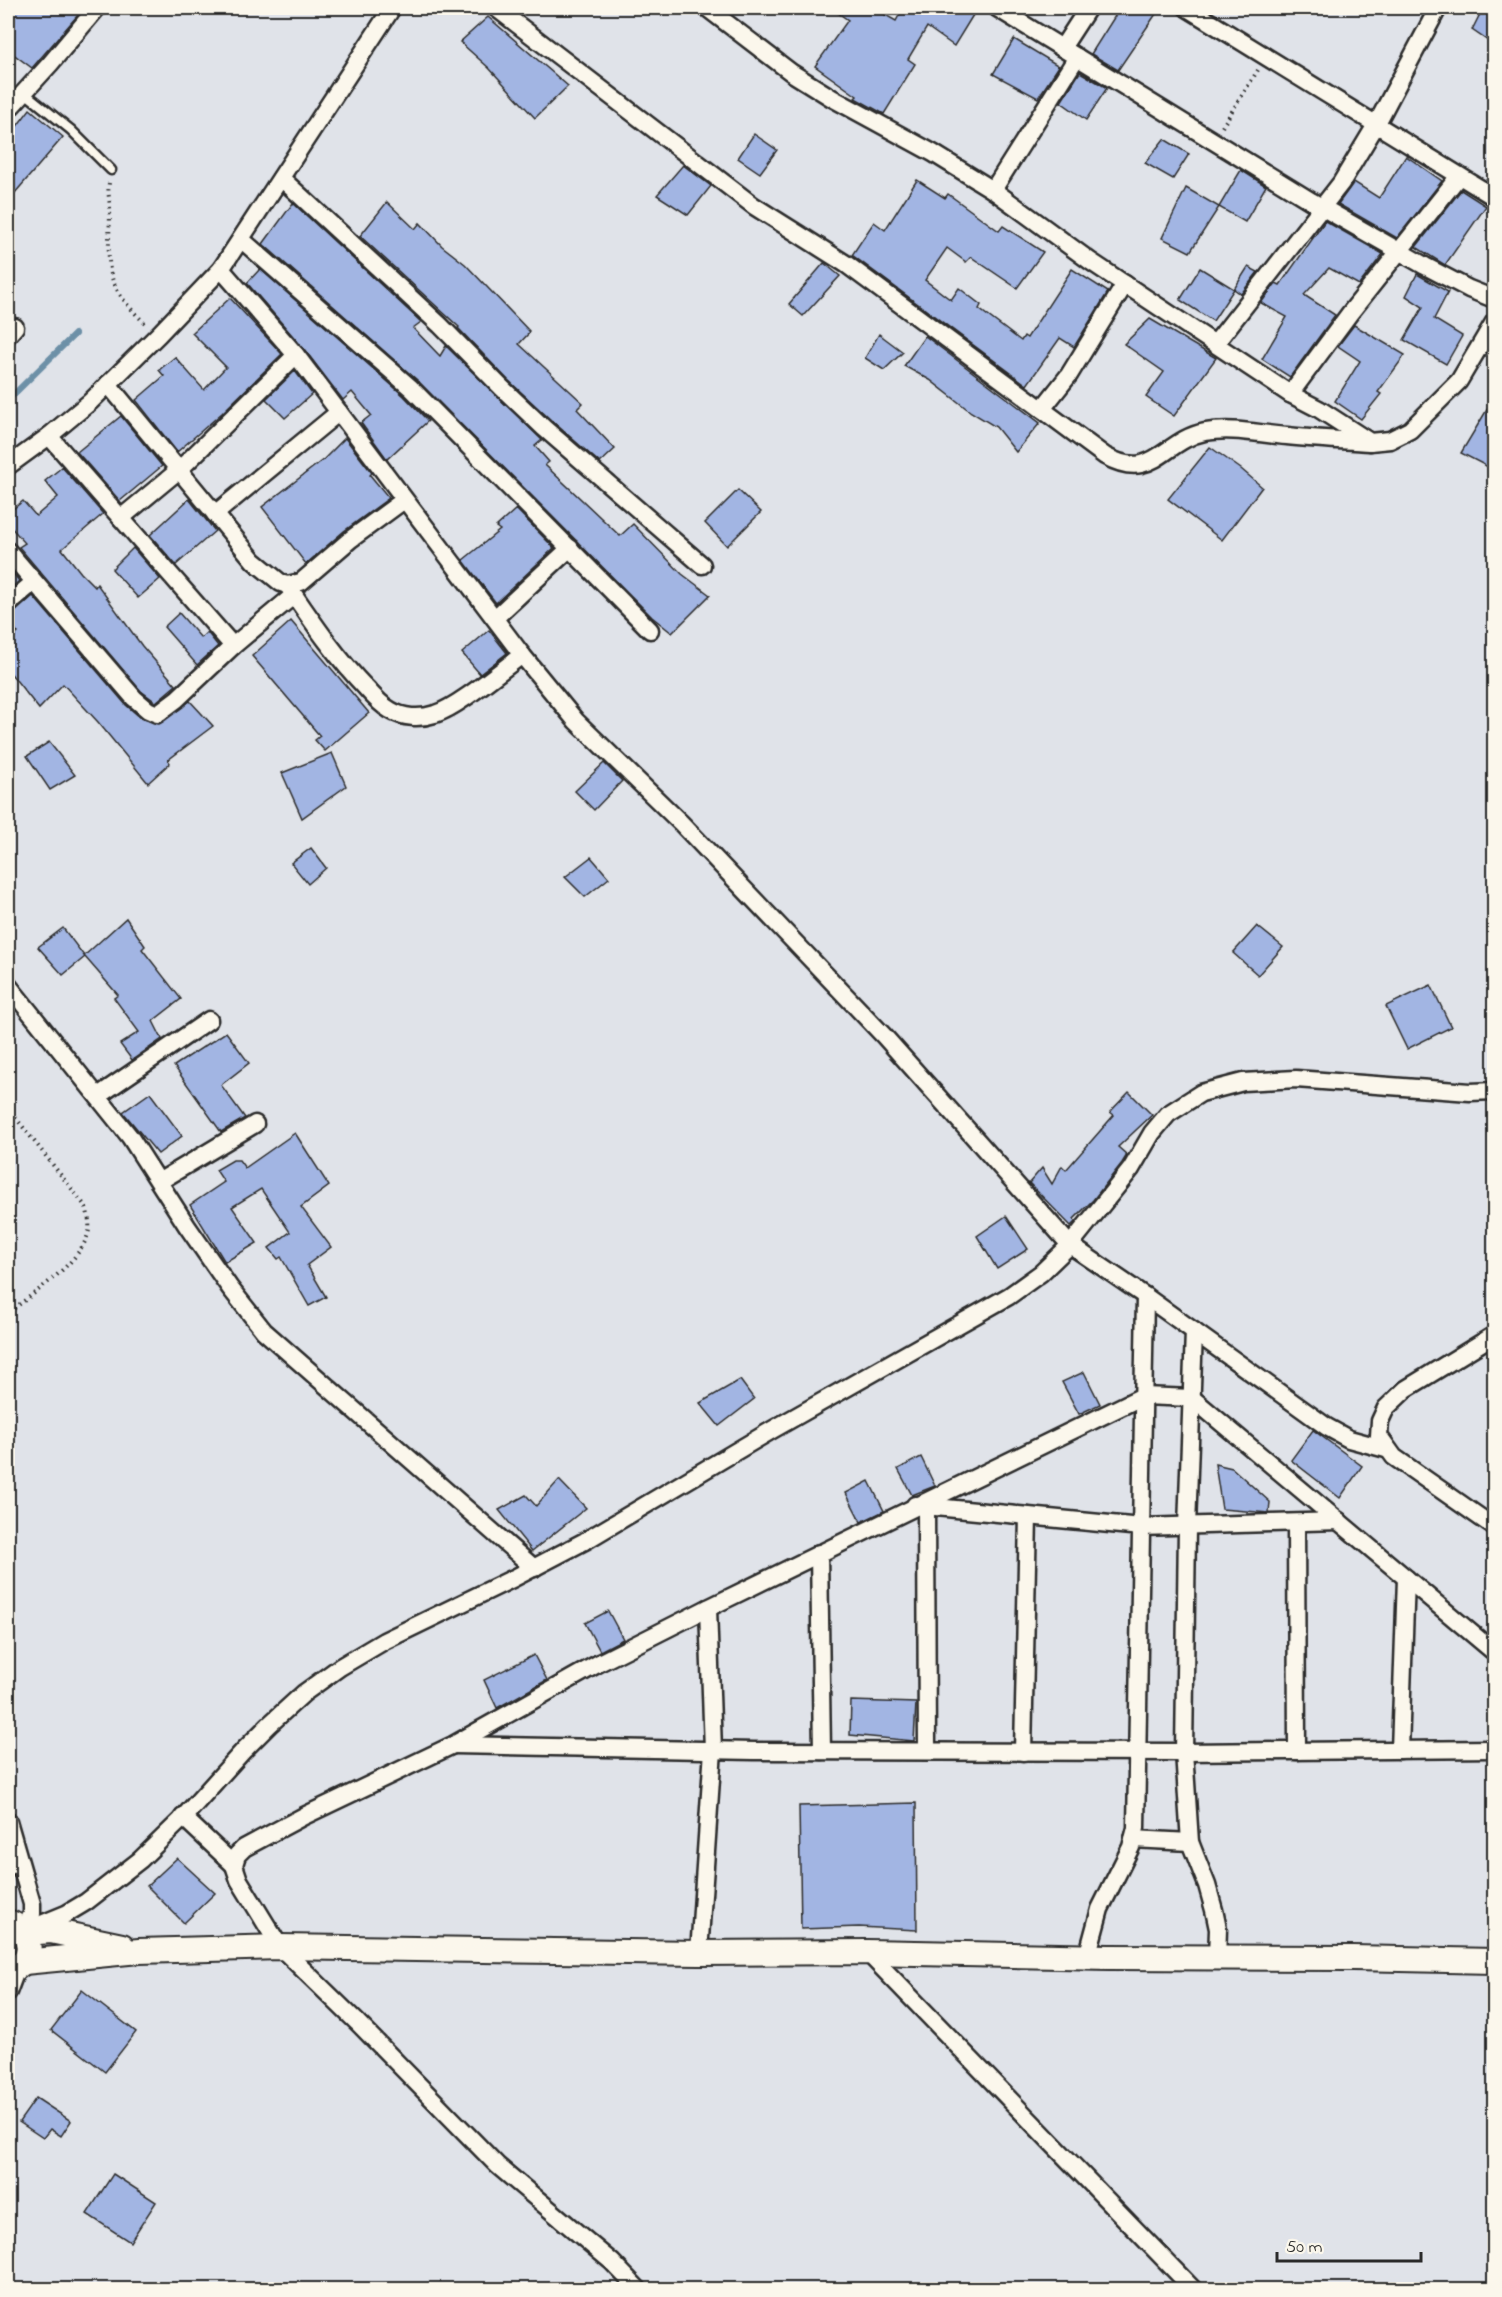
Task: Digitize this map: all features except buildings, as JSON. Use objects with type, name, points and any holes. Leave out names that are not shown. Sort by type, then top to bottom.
[{"type":"main road","points":[[20,1929],[69,1934],[139,1951]]},
{"type":"main road","points":[[16,1967],[29,1947],[20,1929]]},
{"type":"main road","points":[[16,1967],[139,1951],[280,1947],[1494,1961]]},
{"type":"street","points":[[8,111],[97,8]]},
{"type":"street","points":[[8,466],[49,436],[108,384],[221,269],[392,8]]},
{"type":"street","points":[[496,8],[754,206],[846,264],[1105,456],[1119,464],[1142,465],[1184,440],[1202,433],[1231,429],[1308,439],[1370,442],[1390,440],[1410,430],[1459,381],[1494,322]]},
{"type":"street","points":[[707,8],[792,73],[831,98],[933,153],[993,190],[1125,284],[1290,394],[1319,409],[1370,442]]},
{"type":"street","points":[[997,8],[1323,207],[1460,285],[1494,299]]},
{"type":"street","points":[[1062,48],[1088,8]]},
{"type":"street","points":[[1187,8],[1494,197]]},
{"type":"street","points":[[1215,344],[1323,207],[1376,125],[1438,8]]},
{"type":"street","points":[[993,190],[1077,57]]},
{"type":"street","points":[[1290,394],[1350,313],[1459,176]]},
{"type":"street","points":[[281,178],[440,325],[544,428],[702,565]]},
{"type":"street","points":[[242,240],[411,388],[651,630]]},
{"type":"street","points":[[221,269],[296,355],[522,655],[576,721],[681,823],[884,1036],[1070,1245],[1327,1427],[1349,1439],[1386,1449]]},
{"type":"street","points":[[1042,409],[1069,375],[1125,284]]},
{"type":"street","points":[[121,518],[179,470],[296,355]]},
{"type":"street","points":[[108,384],[254,561],[270,576],[291,590],[323,637],[353,675],[390,710],[406,716],[420,717],[435,714],[522,655]]},
{"type":"street","points":[[215,514],[339,412]]},
{"type":"street","points":[[49,436],[233,646]]},
{"type":"street","points":[[8,551],[134,698],[148,710],[157,714],[177,699],[291,590],[351,539],[404,500]]},
{"type":"street","points":[[495,618],[570,548]]},
{"type":"street","points":[[8,604],[34,582]]},
{"type":"street","points":[[8,984],[130,1137],[187,1226],[264,1331],[534,1568]]},
{"type":"street","points":[[98,1096],[208,1020]]},
{"type":"street","points":[[20,1929],[66,1914],[86,1902],[140,1860],[261,1733],[304,1694],[340,1667],[384,1641],[594,1536],[772,1430],[1009,1296],[1041,1273],[1070,1245],[1131,1169],[1152,1133],[1168,1114],[1201,1093],[1243,1082],[1296,1079],[1470,1092],[1494,1091]]},
{"type":"street","points":[[160,1181],[255,1124]]},
{"type":"street","points":[[1087,1957],[1100,1909],[1131,1848],[1136,1828],[1145,1296]]},
{"type":"street","points":[[1194,1331],[1187,1527],[1184,1752],[1190,1842],[1214,1910],[1218,1929],[1217,1958]]},
{"type":"street","points":[[1494,1335],[1406,1389],[1386,1408],[1380,1421],[1379,1436],[1386,1449],[1394,1457],[1494,1527]]},
{"type":"street","points":[[234,1865],[237,1855],[259,1839],[453,1745],[601,1662],[819,1553],[921,1506],[1143,1396],[1192,1398],[1494,1652]]},
{"type":"street","points":[[921,1506],[1141,1527],[1339,1521]]},
{"type":"street","points":[[921,1506],[927,1751]]},
{"type":"street","points":[[1023,1752],[1028,1516]]},
{"type":"street","points":[[1296,1523],[1297,1751]]},
{"type":"street","points":[[819,1553],[822,1751]]},
{"type":"street","points":[[1400,1750],[1406,1578]]},
{"type":"street","points":[[699,1953],[713,1750],[708,1608]]},
{"type":"street","points":[[453,1745],[713,1750],[1023,1752],[1494,1749]]},
{"type":"street","points":[[183,1817],[234,1865],[239,1880],[280,1947],[358,2022],[498,2166],[612,2262],[639,2289]]},
{"type":"street","points":[[8,1821],[32,1904],[32,1914],[20,1929]]},
{"type":"street","points":[[1133,1839],[1190,1842]]},
{"type":"street","points":[[8,1867],[13,1843]]},
{"type":"street","points":[[867,1952],[1194,2289]]},
{"type":"street","points":[[8,1992],[16,1967]]},
{"type":"lane","points":[[25,93],[71,130],[111,170]]},
{"type":"path","points":[[1214,140],[1266,58]]},
{"type":"path","points":[[111,170],[107,196],[111,210],[108,256],[113,285],[136,315],[159,334]]},
{"type":"path","points":[[8,1108],[86,1207],[90,1224],[89,1232],[81,1248],[67,1266],[8,1313]]},
{"type":"waterway","points":[[8,400],[75,334]]}]
